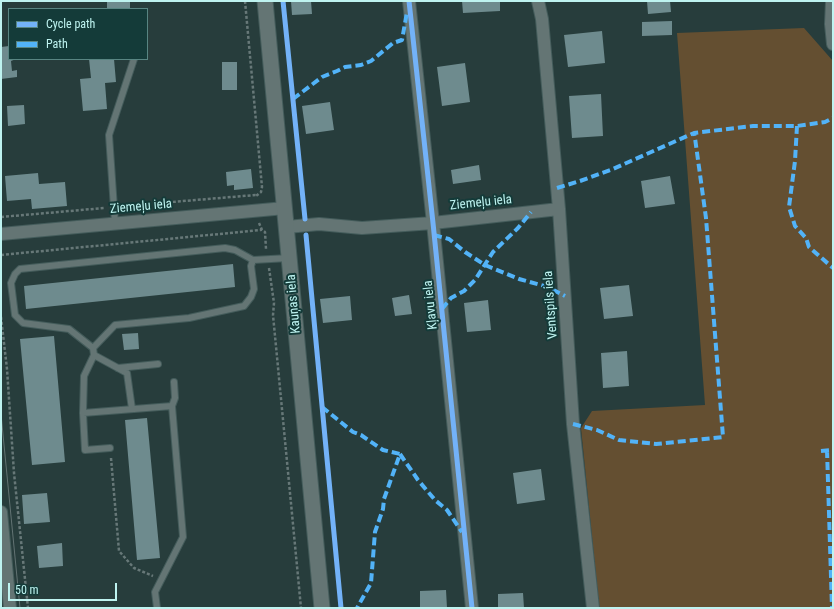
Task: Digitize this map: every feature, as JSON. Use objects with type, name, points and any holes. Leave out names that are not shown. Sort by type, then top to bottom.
[{"type":"street","name":"Kauņas iela","points":[[265,1],[322,608]]},
{"type":"street","name":"Kļavu iela","points":[[409,1],[472,608]]},
{"type":"street","name":"Ventspils iela","points":[[538,1],[542,19],[559,209],[573,424],[593,608]]},
{"type":"street","points":[[832,1],[831,24],[833,44]]},
{"type":"street","name":"Ziemeļu iela","points":[[1,234],[284,208]]},
{"type":"street","name":"Ziemeļu iela","points":[[287,227],[320,224],[362,228],[433,223],[559,209]]},
{"type":"street","points":[[1,512],[10,608]]},
{"type":"lane","points":[[115,223],[109,135],[134,60]]},
{"type":"lane","points":[[110,448],[85,450],[83,414],[84,376],[94,355],[93,348],[69,329],[23,322],[19,319],[15,315],[11,283],[15,274],[20,269],[225,248],[235,250],[253,260],[289,258]]},
{"type":"lane","points":[[93,348],[115,325],[189,318],[244,306],[251,297],[254,289],[252,266],[253,260]]},
{"type":"lane","points":[[94,355],[127,373],[132,409]]},
{"type":"lane","points":[[118,368],[158,364]]},
{"type":"lane","points":[[157,608],[155,592],[183,537],[172,406],[176,398],[174,382]]},
{"type":"lane","points":[[83,414],[172,406]]},
{"type":"path","points":[[1,217],[256,196],[261,192],[262,187],[244,1]]},
{"type":"path","points":[[256,196],[256,201]]},
{"type":"path","points":[[258,219],[262,230],[265,232],[267,259],[274,303],[273,315],[301,608]]},
{"type":"path","points":[[1,255],[262,230]]},
{"type":"path","points":[[1,317],[7,369],[14,474],[28,608]]},
{"type":"path","points":[[110,448],[119,551],[134,568],[161,579]]},
{"type":"shaded area","points":[[804,28],[833,61],[833,608],[601,608],[599,606],[581,428],[592,411],[705,405],[677,33]]},
{"type":"building","points":[[107,1],[130,1],[130,8],[107,8]]},
{"type":"building","points":[[291,1],[311,1],[312,14],[292,15]]},
{"type":"building","points":[[462,1],[500,1],[500,11],[463,13]]},
{"type":"building","points":[[647,1],[670,1],[671,12],[648,14]]},
{"type":"building","points":[[672,21],[672,35],[642,36],[642,22]]},
{"type":"building","points":[[602,31],[605,63],[568,67],[564,35]]},
{"type":"building","points":[[8,46],[8,60],[14,60],[11,61],[12,71],[17,70],[17,77],[1,79],[1,47]]},
{"type":"building","points":[[89,60],[114,60],[116,82],[105,83],[107,109],[83,111],[80,79],[91,78]]},
{"type":"building","points":[[222,62],[237,62],[237,90],[222,90]]},
{"type":"building","points":[[465,63],[470,102],[442,106],[437,67]]},
{"type":"building","points":[[601,94],[603,136],[572,138],[569,96]]},
{"type":"building","points":[[330,102],[334,130],[306,134],[302,106]]},
{"type":"building","points":[[24,105],[25,124],[8,126],[7,106]]},
{"type":"building","points":[[479,165],[481,180],[453,184],[451,170]]},
{"type":"building","points":[[251,169],[253,188],[234,190],[234,185],[227,186],[226,172]]},
{"type":"building","points":[[38,173],[39,184],[65,182],[67,206],[32,209],[31,199],[7,201],[5,176]]},
{"type":"building","points":[[670,176],[675,204],[645,208],[641,181]]},
{"type":"building","points":[[233,264],[235,287],[26,309],[24,286]]},
{"type":"building","points":[[629,285],[633,316],[604,319],[600,288]]},
{"type":"building","points":[[409,295],[412,314],[395,316],[392,298]]},
{"type":"building","points":[[350,296],[352,320],[323,323],[320,299]]},
{"type":"building","points":[[488,300],[491,330],[467,332],[464,303]]},
{"type":"building","points":[[138,333],[139,349],[124,350],[122,334]]},
{"type":"building","points":[[54,336],[65,462],[32,465],[20,339]]},
{"type":"building","points":[[627,351],[629,386],[603,388],[601,353]]},
{"type":"building","points":[[147,418],[160,558],[137,560],[125,420]]},
{"type":"building","points":[[541,469],[545,500],[517,504],[513,473]]},
{"type":"building","points":[[47,493],[50,522],[24,524],[22,495]]},
{"type":"building","points":[[62,543],[63,566],[39,568],[37,546]]},
{"type":"building","points":[[446,590],[447,608],[420,608],[420,591]]},
{"type":"building","points":[[523,593],[524,608],[498,608],[498,594]]},
{"type":"tram line","points":[[1,414],[20,608]]},
{"type":"marked path","points":[[293,99],[322,77],[345,67],[361,65],[371,61],[393,43],[402,40],[407,12]]},
{"type":"marked path","points":[[557,188],[613,169],[694,133],[753,126],[797,126],[825,122],[833,118]]},
{"type":"marked path","points":[[797,126],[795,161],[789,207],[795,226],[806,238],[809,247],[833,268]]},
{"type":"marked path","points":[[573,424],[597,430],[619,440],[656,444],[723,437],[706,218],[694,133]]},
{"type":"marked path","points":[[442,309],[451,298],[464,291],[475,280],[493,252],[518,228],[531,212]]},
{"type":"marked path","points":[[434,235],[449,239],[485,265],[519,279],[548,287],[565,296]]},
{"type":"marked path","points":[[322,407],[353,432],[361,435],[383,450],[400,454],[384,499],[383,509],[375,532],[371,583],[357,608]]},
{"type":"marked path","points":[[827,450],[832,608]]},
{"type":"marked path","points":[[821,451],[833,450]]},
{"type":"marked path","points":[[400,454],[418,480],[435,500],[447,510],[462,532]]},
{"type":"cycle path","points":[[283,1],[305,219]]},
{"type":"cycle path","points":[[409,1],[472,608]]},
{"type":"cycle path","points":[[306,235],[341,608]]}]
